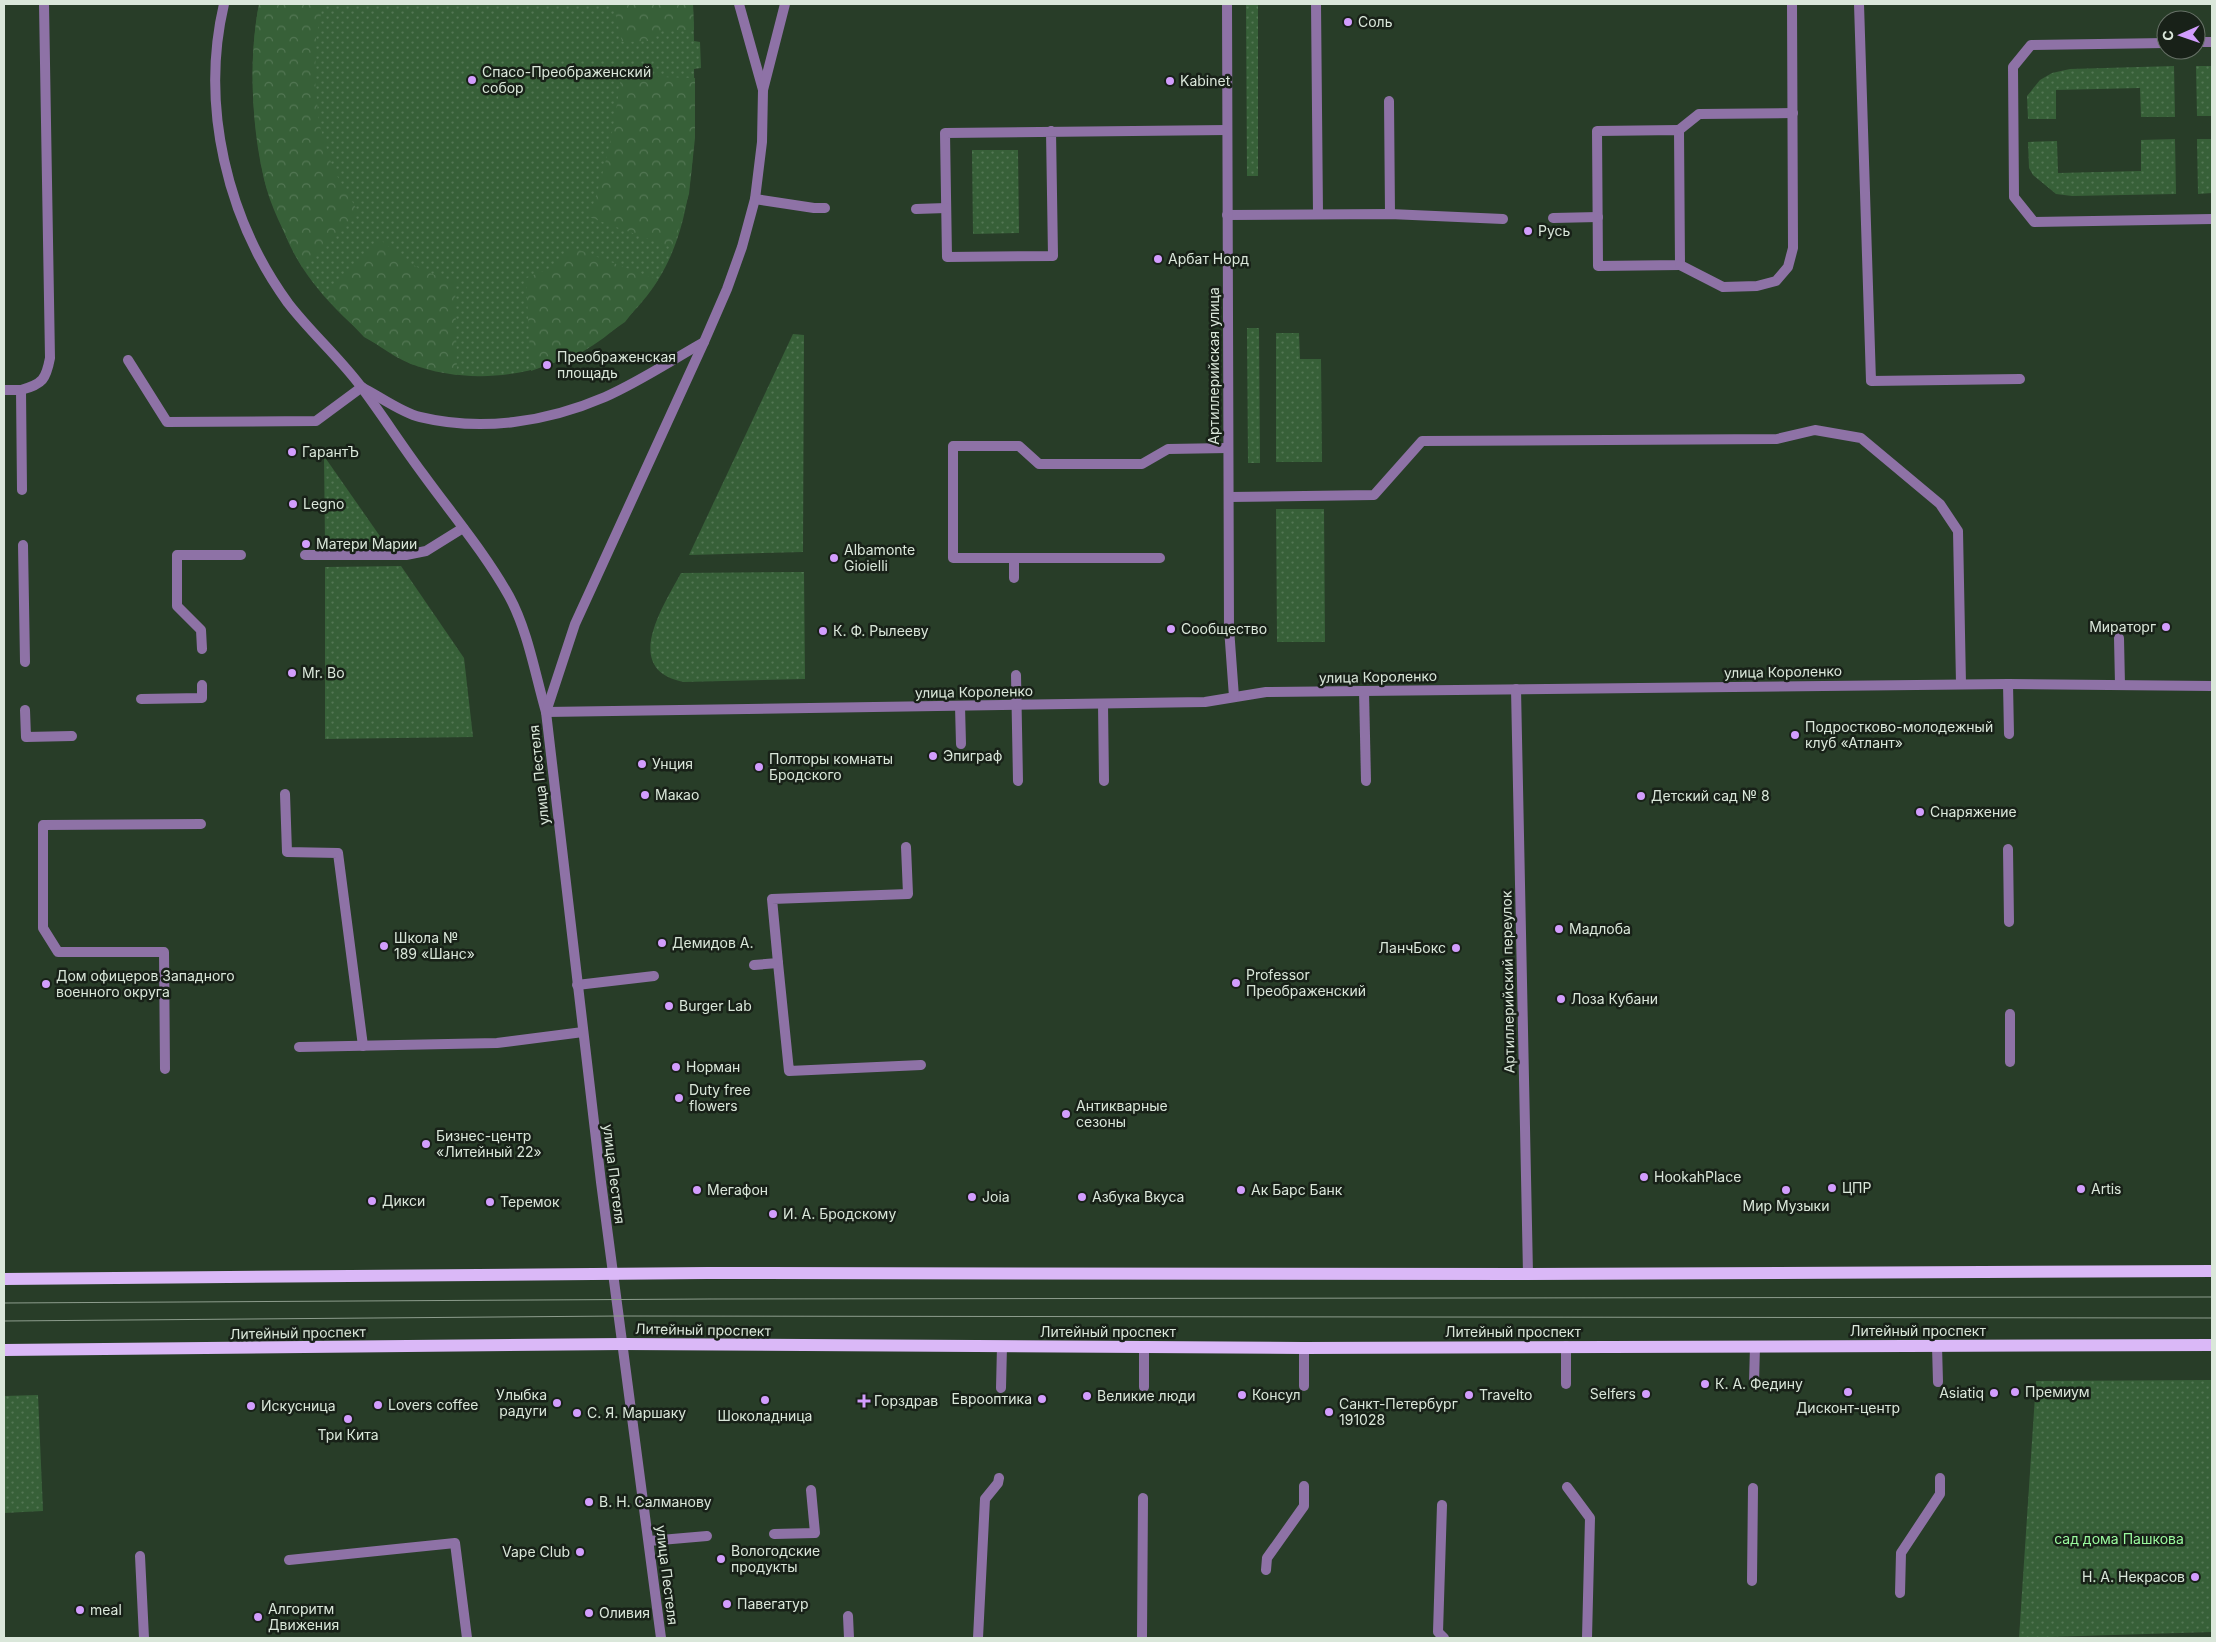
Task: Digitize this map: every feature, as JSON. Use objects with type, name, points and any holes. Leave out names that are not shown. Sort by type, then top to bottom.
[{"type":"main road","points":[[4,1279],[613,1275],[2212,1271]]},
{"type":"main road","name":"Литейный проспект","points":[[4,1350],[622,1344],[1144,1348],[2212,1345]]},
{"type":"street","points":[[4,390],[21,390],[36,386],[46,375],[50,358],[44,4]]},
{"type":"street","points":[[224,4],[218,30],[215,85],[220,137],[230,186],[250,240],[272,280],[290,305],[362,387],[400,444],[490,566],[510,598],[524,633],[546,712]]},
{"type":"street","points":[[739,4],[763,90]]},
{"type":"street","points":[[546,712],[575,624],[704,342],[727,289],[742,247],[755,199],[762,142],[763,90],[785,4]]},
{"type":"street","name":"Артиллерийская улица","points":[[1226,4],[1229,628],[1234,697]]},
{"type":"street","points":[[1316,4],[1318,214]]},
{"type":"street","points":[[1792,4],[1793,113],[1793,248],[1788,267],[1776,281],[1757,286],[1723,286],[1680,265],[1598,266],[1598,131],[1679,130],[1699,114],[1793,113]]},
{"type":"street","points":[[1859,4],[1871,381],[2020,379]]},
{"type":"street","points":[[2156,42],[2030,45],[2013,67],[2014,197],[2034,222],[2212,219]]},
{"type":"street","points":[[1389,100],[1390,214]]},
{"type":"street","points":[[1051,131],[1053,256],[946,257],[945,133],[1051,131],[1227,130]]},
{"type":"street","points":[[1679,130],[1680,265]]},
{"type":"street","points":[[755,199],[825,208]]},
{"type":"street","points":[[916,209],[946,208]]},
{"type":"street","points":[[1227,215],[1390,214],[1503,218]]},
{"type":"street","points":[[1553,218],[1598,217]]},
{"type":"street","points":[[362,387],[418,417],[456,423],[500,424],[543,418],[605,397],[704,342]]},
{"type":"street","points":[[128,360],[168,422],[316,421],[362,387]]},
{"type":"street","points":[[21,390],[22,490]]},
{"type":"street","points":[[1229,497],[1374,495],[1422,441],[1777,439],[1815,430],[1861,438],[1940,504],[1958,531],[1961,684]]},
{"type":"street","points":[[1160,558],[953,558],[953,446],[1019,446],[1038,464],[1142,464],[1168,449],[1228,448]]},
{"type":"street","points":[[305,555],[406,555],[426,551],[463,528]]},
{"type":"street","points":[[23,545],[19,598],[25,662]]},
{"type":"street","points":[[202,649],[201,630],[177,606],[177,555],[241,555]]},
{"type":"street","points":[[1014,558],[1014,578]]},
{"type":"street","points":[[2119,638],[2120,685]]},
{"type":"street","points":[[1016,675],[1018,782]]},
{"type":"street","name":"улица Короленко","points":[[546,712],[1205,702],[1266,692],[1961,684],[2212,686]]},
{"type":"street","points":[[2008,684],[2009,734]]},
{"type":"street","points":[[141,699],[202,698],[202,685]]},
{"type":"street","name":"Артиллерийский переулок","points":[[1516,689],[1528,1274]]},
{"type":"street","points":[[1364,691],[1366,781]]},
{"type":"street","points":[[1103,704],[1104,781]]},
{"type":"street","points":[[960,706],[961,744]]},
{"type":"street","points":[[26,710],[26,737],[72,736]]},
{"type":"street","name":"улица Пестеля","points":[[546,712],[613,1275],[661,1638]]},
{"type":"street","points":[[285,794],[287,852],[338,853],[363,1046]]},
{"type":"street","points":[[165,1070],[164,952],[58,952],[38,928],[43,825],[201,824]]},
{"type":"street","points":[[906,847],[908,894],[772,898],[789,1071],[921,1065]]},
{"type":"street","points":[[2008,849],[2009,922]]},
{"type":"street","points":[[754,965],[778,963]]},
{"type":"street","points":[[577,985],[654,976]]},
{"type":"street","points":[[2010,1014],[2010,1062]]},
{"type":"street","points":[[299,1047],[497,1043],[583,1032]]},
{"type":"street","points":[[1001,1388],[1002,1346]]},
{"type":"street","points":[[1566,1346],[1566,1384]]},
{"type":"street","points":[[1754,1383],[1755,1346]]},
{"type":"street","points":[[1937,1346],[1938,1382]]},
{"type":"street","points":[[1144,1348],[1144,1387]]},
{"type":"street","points":[[1304,1348],[1304,1386]]},
{"type":"street","points":[[978,1638],[985,1499],[998,1483],[999,1478]]},
{"type":"street","points":[[1900,1593],[1901,1553],[1940,1494],[1940,1478]]},
{"type":"street","points":[[1266,1570],[1266,1558],[1304,1506],[1304,1486]]},
{"type":"street","points":[[1567,1487],[1590,1518],[1588,1638]]},
{"type":"street","points":[[1752,1581],[1753,1488]]},
{"type":"street","points":[[774,1534],[815,1533],[811,1490]]},
{"type":"street","points":[[1142,1638],[1143,1498]]},
{"type":"street","points":[[1442,1505],[1438,1632],[1444,1638]]},
{"type":"street","points":[[649,1541],[684,1536],[707,1536]]},
{"type":"street","points":[[289,1560],[455,1543],[467,1638]]},
{"type":"street","points":[[140,1556],[144,1638]]},
{"type":"street","points":[[848,1616],[849,1638]]},
{"type":"green space","points":[[259,4],[693,4],[694,41],[700,42],[701,68],[694,69],[691,178],[680,231],[670,256],[651,291],[634,311],[604,338],[569,358],[531,370],[479,376],[444,373],[411,364],[380,347],[350,323],[312,281],[290,246],[267,190],[260,157],[253,91],[253,47]]},
{"type":"green space","points":[[259,4],[323,4],[316,38],[315,81],[319,123],[333,169],[359,213],[302,267],[280,224],[267,191],[256,136],[253,69]]},
{"type":"green space","points":[[613,4],[693,4],[694,30],[663,30],[649,41],[622,42]]},
{"type":"green space","points":[[1246,4],[1258,4],[1258,176],[1247,176]]},
{"type":"green space","points":[[2174,66],[2175,117],[2141,117],[2140,88],[2056,90],[2056,119],[2028,119],[2027,96],[2040,80],[2052,73],[2070,69]]},
{"type":"green space","points":[[2196,66],[2212,66],[2212,116],[2197,116]]},
{"type":"green space","points":[[650,68],[659,77],[695,78],[695,138],[689,194],[673,248],[589,217],[610,144],[622,69]]},
{"type":"green space","points":[[2175,139],[2176,194],[2072,196],[2056,194],[2033,175],[2029,168],[2028,142],[2057,141],[2058,173],[2141,171],[2141,140]]},
{"type":"green space","points":[[2197,139],[2212,139],[2212,193],[2198,194]]},
{"type":"green space","points":[[972,150],[1018,150],[1019,233],[973,234]]},
{"type":"green space","points":[[380,239],[414,266],[455,281],[457,375],[411,364],[364,337],[324,295]]},
{"type":"green space","points":[[574,248],[658,280],[625,322],[580,353],[531,371],[526,278],[553,267]]},
{"type":"green space","points":[[1247,328],[1259,328],[1260,463],[1248,463]]},
{"type":"green space","points":[[1276,333],[1299,333],[1300,359],[1321,359],[1322,462],[1276,462]]},
{"type":"green space","points":[[793,334],[804,335],[803,552],[689,555]]},
{"type":"green space","points":[[324,456],[384,542],[325,542]]},
{"type":"green space","points":[[1276,509],[1324,509],[1325,642],[1277,642]]},
{"type":"green space","points":[[401,566],[464,658],[473,737],[325,739],[325,567]]},
{"type":"green space","points":[[804,572],[805,679],[684,682],[665,675],[654,664],[650,651],[652,635],[665,602],[681,573]]},
{"type":"green space","name":"сад дома Пашкова","points":[[2212,1380],[2212,1632],[2019,1638],[2036,1381]]},
{"type":"green space","points":[[38,1395],[43,1511],[4,1513],[4,1396]]},
{"type":"tram line","points":[[4,1303],[708,1299],[2212,1297]]},
{"type":"tram line","points":[[4,1321],[619,1316],[2212,1318]]},
{"type":"place","name":"Соль","points":[[1348,22]]},
{"type":"place","name":"Спасо-Преображенский собор","points":[[472,80]]},
{"type":"place","name":"Kabinet","points":[[1170,81]]},
{"type":"place","name":"Русь","points":[[1528,231]]},
{"type":"place","name":"Арбат Норд","points":[[1158,259]]},
{"type":"place","name":"Преображенская площадь","points":[[547,365]]},
{"type":"place","name":"ГарантЪ","points":[[292,452]]},
{"type":"place","name":"Legno","points":[[293,504]]},
{"type":"place","name":"Матери Марии","points":[[306,544]]},
{"type":"place","name":"Albamonte Gioielli","points":[[834,558]]},
{"type":"place","name":"Мираторг","points":[[2166,627]]},
{"type":"place","name":"Сообщество","points":[[1171,629]]},
{"type":"place","name":"К. Ф. Рылееву","points":[[823,631]]},
{"type":"place","name":"Mr. Bo","points":[[292,673]]},
{"type":"place","name":"Подростково-молодежный клуб «Атлант»","points":[[1795,735]]},
{"type":"place","name":"Эпиграф","points":[[933,756]]},
{"type":"place","name":"Унция","points":[[642,764]]},
{"type":"place","name":"Полторы комнаты Бродского","points":[[759,767]]},
{"type":"place","name":"Макао","points":[[645,795]]},
{"type":"place","name":"Детский сад № 8","points":[[1641,796]]},
{"type":"place","name":"Снаряжение","points":[[1920,812]]},
{"type":"place","name":"Мадлоба","points":[[1559,929]]},
{"type":"place","name":"Демидов А.","points":[[662,943]]},
{"type":"place","name":"Школа № 189 «Шанс»","points":[[384,946]]},
{"type":"place","name":"ЛанчБокс","points":[[1456,948]]},
{"type":"place","name":"Professor Преображенский","points":[[1236,983]]},
{"type":"place","name":"Дом офицеров Западного военного округа","points":[[46,984]]},
{"type":"place","name":"Лоза Кубани","points":[[1561,999]]},
{"type":"place","name":"Burger Lab","points":[[669,1006]]},
{"type":"place","name":"Норман","points":[[676,1067]]},
{"type":"place","name":"Duty free flowers","points":[[679,1098]]},
{"type":"place","name":"Антикварные сезоны","points":[[1066,1114]]},
{"type":"place","name":"Бизнес-центр «Литейный 22»","points":[[426,1144]]},
{"type":"place","name":"HookahPlace","points":[[1644,1177]]},
{"type":"place","name":"ЦПР","points":[[1832,1188]]},
{"type":"place","name":"Artis","points":[[2081,1189]]},
{"type":"place","name":"Мегафон","points":[[697,1190]]},
{"type":"place","name":"Ак Барс Банк","points":[[1241,1190]]},
{"type":"place","name":"Мир Музыки","points":[[1786,1190]]},
{"type":"place","name":"Joia","points":[[972,1197]]},
{"type":"place","name":"Азбука Вкуса","points":[[1082,1197]]},
{"type":"place","name":"Дикси","points":[[372,1201]]},
{"type":"place","name":"Теремок","points":[[490,1202]]},
{"type":"place","name":"И. А. Бродскому","points":[[773,1214]]},
{"type":"place","name":"К. А. Федину","points":[[1705,1384]]},
{"type":"place","name":"Дисконт-центр","points":[[1848,1392]]},
{"type":"place","name":"Премиум","points":[[2015,1392]]},
{"type":"place","name":"Asiatiq","points":[[1994,1393]]},
{"type":"place","name":"Selfers","points":[[1646,1394]]},
{"type":"place","name":"Консул","points":[[1242,1395]]},
{"type":"place","name":"Travelto","points":[[1469,1395]]},
{"type":"place","name":"Великие люди","points":[[1087,1396]]},
{"type":"place","name":"Еврооптика","points":[[1042,1399]]},
{"type":"place","name":"Шоколадница","points":[[765,1400]]},
{"type":"place","name":"Горздрав","points":[[864,1401]]},
{"type":"place","name":"Улыбка радуги","points":[[557,1403]]},
{"type":"place","name":"Lovers coffee","points":[[378,1405]]},
{"type":"place","name":"Искусница","points":[[251,1406]]},
{"type":"place","name":"Санкт-Петербург 191028","points":[[1329,1412]]},
{"type":"place","name":"С. Я. Маршаку","points":[[577,1413]]},
{"type":"place","name":"Три Кита","points":[[348,1419]]},
{"type":"place","name":"В. Н. Салманову","points":[[589,1502]]},
{"type":"place","name":"Vape Club","points":[[580,1552]]},
{"type":"place","name":"Вологодские продукты","points":[[721,1559]]},
{"type":"place","name":"Н. А. Некрасов","points":[[2195,1577]]},
{"type":"place","name":"Павегатур","points":[[727,1604]]},
{"type":"place","name":"meal","points":[[80,1610]]},
{"type":"place","name":"Оливия","points":[[589,1613]]},
{"type":"place","name":"Алгоритм Движения","points":[[258,1617]]}]
